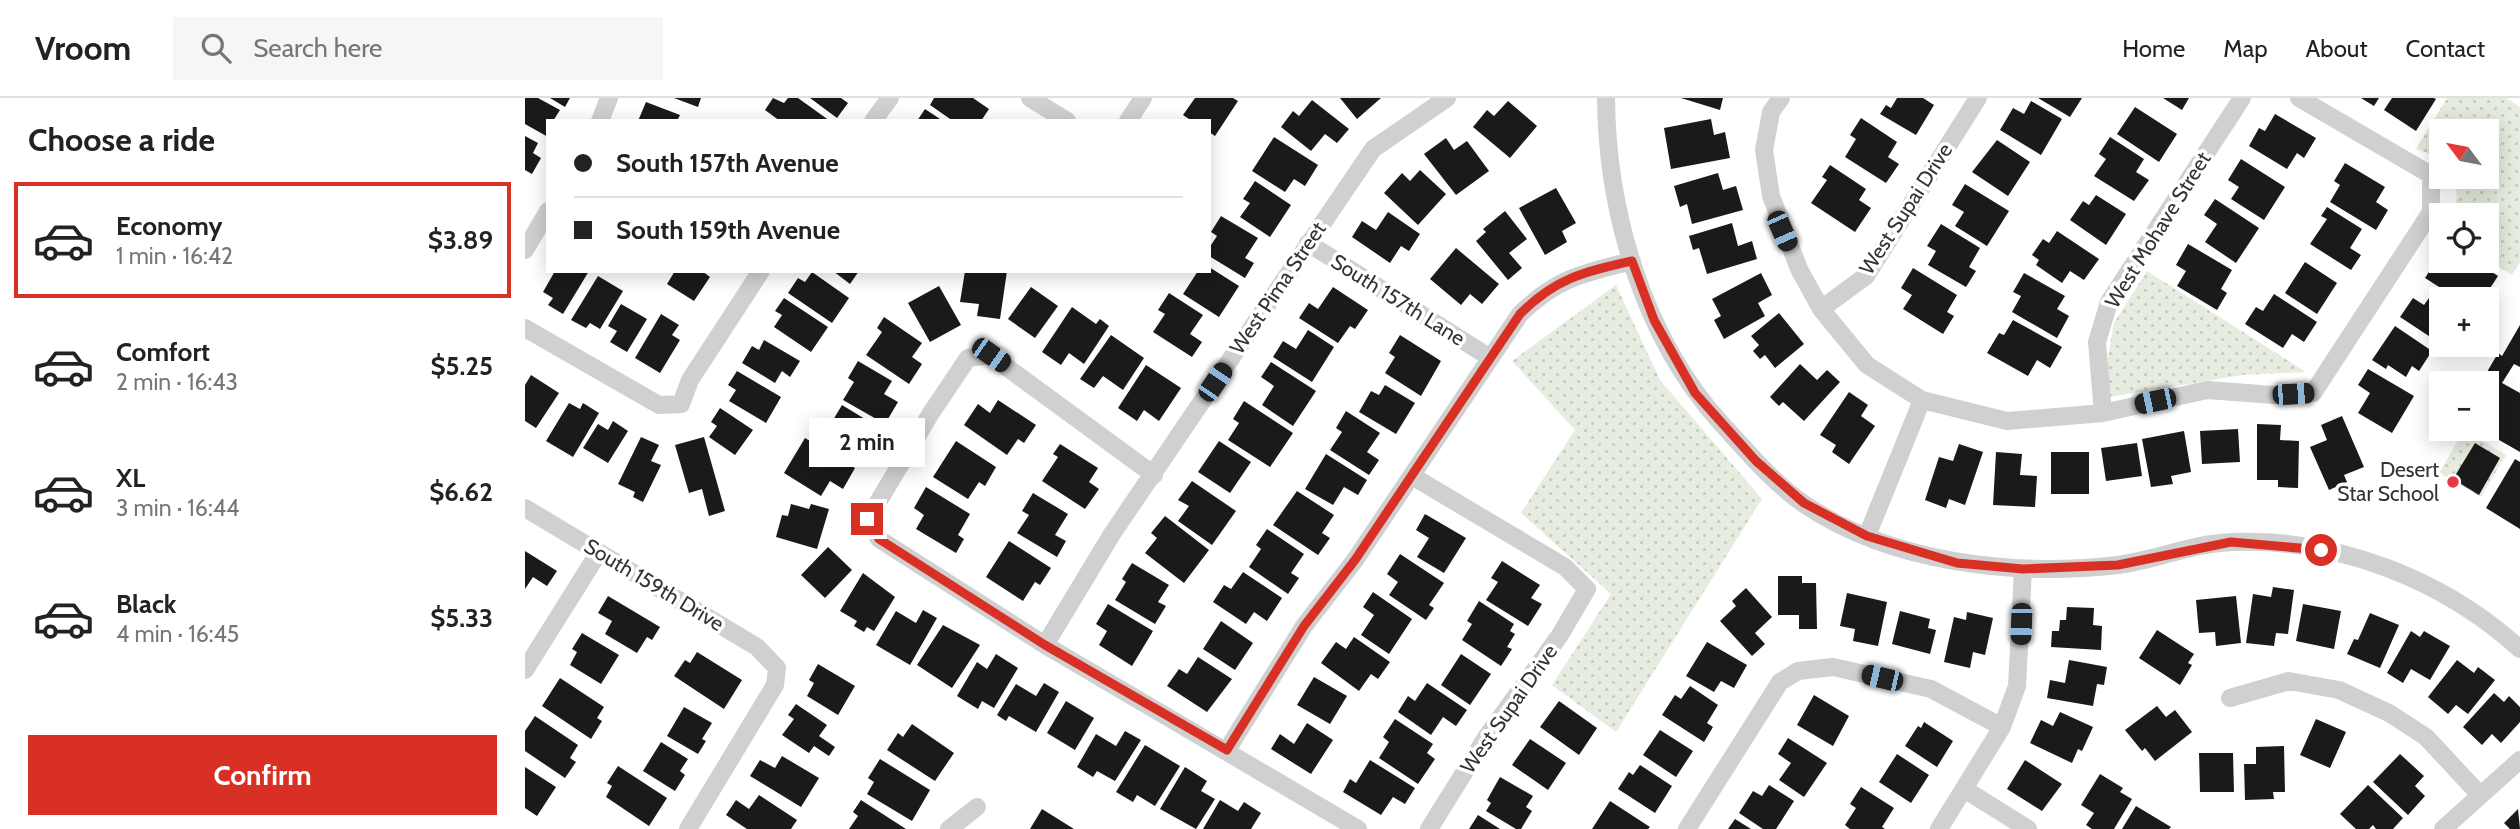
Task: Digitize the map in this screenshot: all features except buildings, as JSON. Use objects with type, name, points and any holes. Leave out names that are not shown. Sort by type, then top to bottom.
[{"type":"street","points":[[601,119],[609,98]]},
{"type":"street","points":[[874,119],[890,98]]},
{"type":"street","points":[[1030,98],[1064,119]]},
{"type":"street","points":[[1129,119],[1143,98]]},
{"type":"street","name":"West Pima Street","points":[[1045,645],[1112,534],[1373,149],[1447,98]]},
{"type":"street","points":[[1606,98],[1611,169],[1632,261],[1654,320],[1695,393],[1756,461],[1804,503],[1867,536],[1957,563],[2023,569],[2118,565],[2231,542],[2298,546],[2343,554],[2404,575],[2476,613],[2520,649]]},
{"type":"street","points":[[1781,98],[1772,112],[1764,150],[1771,196],[1799,269],[1821,309],[1867,365],[1922,400],[2007,421],[2103,413],[2207,390],[2274,395],[2313,393],[2431,212],[2431,175],[2299,98]]},
{"type":"street","name":"West Supai Drive","points":[[1821,309],[1866,276],[1978,98]]},
{"type":"street","name":"West Mohave Street","points":[[2103,413],[2097,342],[2109,302],[2242,98]]},
{"type":"street","points":[[525,250],[546,215]]},
{"type":"street","name":"South 157th Lane","points":[[1308,243],[1489,357]]},
{"type":"street","points":[[1227,750],[1304,626],[1355,560],[1520,314],[1543,291],[1584,272],[1632,261]]},
{"type":"street","points":[[525,328],[659,405],[681,404],[690,380],[760,273]]},
{"type":"street","points":[[1154,475],[991,355],[968,358],[931,413],[867,519],[879,539],[1045,645],[1227,750],[1347,826]]},
{"type":"street","points":[[1867,536],[1922,400]]},
{"type":"street","name":"West Supai Drive","points":[[1412,476],[1565,567],[1587,589],[1560,635],[1487,736],[1429,829]]},
{"type":"street","name":"South 159th Drive","points":[[525,508],[757,647],[778,668],[775,685],[688,829]]},
{"type":"street","points":[[525,670],[599,552]]},
{"type":"street","points":[[1939,829],[2002,727],[2017,686],[2023,569]]},
{"type":"street","points":[[1687,829],[1780,682],[1798,671],[1833,667],[1931,689],[2002,727]]},
{"type":"street","points":[[2230,698],[2290,681],[2339,690],[2389,713],[2426,737],[2480,796]]},
{"type":"street","points":[[2443,829],[2520,760]]},
{"type":"street","points":[[1964,789],[2028,829]]},
{"type":"street","points":[[949,829],[977,807]]},
{"type":"shaded area","points":[[2447,98],[2506,98],[2520,107],[2520,262],[2512,275],[2499,267],[2499,203],[2455,203],[2456,189],[2499,189],[2499,119],[2434,119]]},
{"type":"shaded area","points":[[2429,128],[2429,154],[2416,149]]},
{"type":"shaded area","points":[[2147,271],[2306,372],[2242,375],[2109,397],[2107,363],[2114,323]]},
{"type":"shaded area","points":[[1616,285],[1660,380],[1762,499],[1616,732],[1552,685],[1611,594],[1521,513],[1575,430],[1512,361]]},
{"type":"shaded area","points":[[2458,441],[2482,441],[2506,455],[2481,497],[2439,473]]},
{"type":"place","name":"Desert Star School","points":[[2453,482]]},
{"type":"route","points":[[867,519],[879,539],[1045,645],[1227,750],[1304,626],[1355,560],[1520,314],[1543,291],[1584,272],[1632,261],[1654,320],[1695,393],[1756,461],[1804,503],[1867,536],[1957,563],[2023,569],[2118,565],[2231,542],[2321,550]]}]
